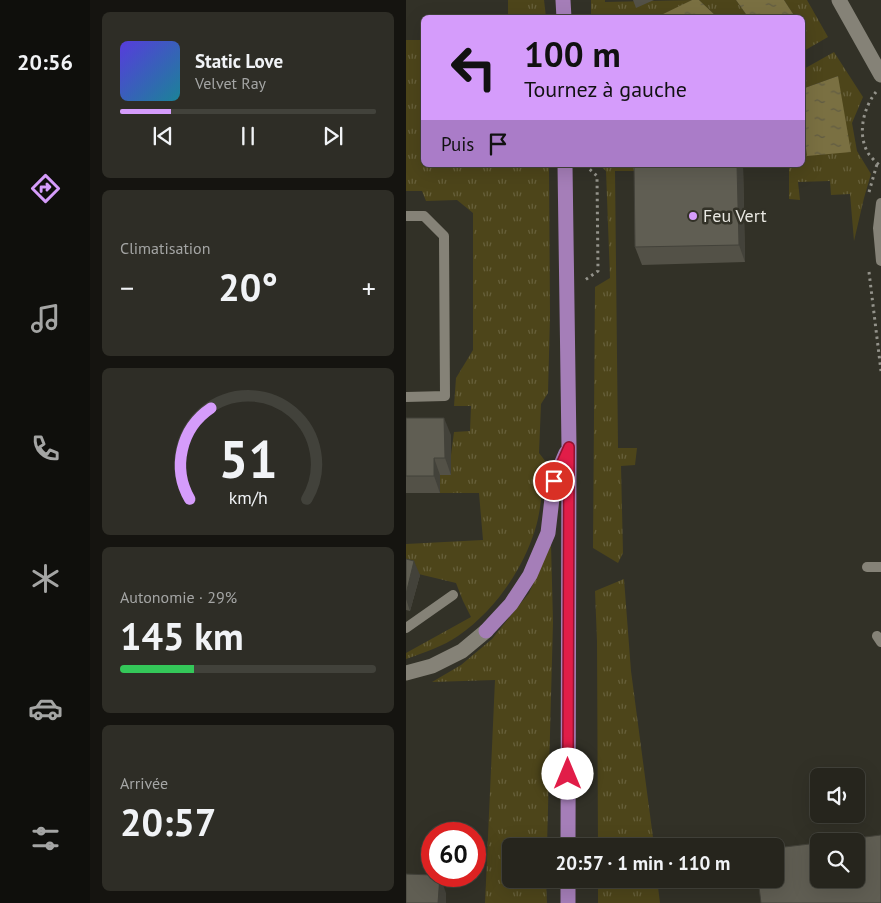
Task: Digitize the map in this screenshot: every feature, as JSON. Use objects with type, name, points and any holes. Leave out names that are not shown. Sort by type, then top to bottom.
[{"type":"main road","points":[[563,0],[564,15]]},
{"type":"main road","points":[[565,167],[569,447],[568,838]]},
{"type":"main road","points":[[486,632],[511,604],[530,575],[548,533],[554,481],[569,447]]},
{"type":"main road","points":[[568,888],[568,903]]},
{"type":"street","points":[[839,0],[881,75]]},
{"type":"street","points":[[406,673],[432,666],[462,651],[486,632]]},
{"type":"lane","points":[[881,203],[878,228],[881,262]]},
{"type":"lane","points":[[406,216],[424,216],[444,236],[445,396],[406,397]]},
{"type":"lane","points":[[867,567],[881,567]]},
{"type":"lane","points":[[406,628],[453,595]]},
{"type":"path","points":[[869,91],[871,98],[864,119],[862,134],[866,150],[881,168]]},
{"type":"green space","points":[[508,0],[544,0],[546,15],[508,15]]},
{"type":"green space","points":[[591,0],[605,0],[605,2],[692,0],[663,15],[591,15]]},
{"type":"green space","points":[[699,0],[736,0],[747,15],[715,15]]},
{"type":"green space","points":[[784,0],[807,0],[828,37],[805,50],[805,15],[794,15]]},
{"type":"green space","points":[[406,40],[421,40],[421,167],[549,167],[550,316],[548,393],[541,404],[539,453],[546,462],[539,514],[523,560],[495,602],[471,626],[452,640],[406,659],[406,653],[471,617],[456,583],[406,571],[406,544],[483,540],[479,493],[440,493],[440,475],[451,474],[454,432],[470,431],[471,406],[454,406],[456,378],[473,350],[473,213],[457,200],[426,201],[422,191],[406,191]]},
{"type":"green space","points":[[834,52],[863,97],[852,123],[857,151],[871,174],[854,241],[850,194],[831,195],[830,181],[798,182],[800,200],[789,199],[789,167],[805,167],[805,136],[808,156],[838,76],[805,88],[805,68]]},
{"type":"green space","points":[[602,167],[640,167],[640,171],[615,171],[618,448],[637,448],[635,465],[621,466],[623,553],[618,563],[593,548],[595,287],[610,278],[606,171]]},
{"type":"green space","points":[[551,544],[553,622],[547,838],[502,838],[502,888],[546,888],[547,903],[485,903],[495,680],[432,682],[461,665],[492,639],[529,593]]},
{"type":"green space","points":[[624,579],[631,671],[653,838],[598,838],[595,591]]},
{"type":"green space","points":[[598,888],[658,888],[660,903],[598,903]]},
{"type":"water","points":[[692,0],[699,0],[715,15],[661,15]]},
{"type":"water","points":[[736,0],[784,0],[794,15],[747,15]]},
{"type":"water","points":[[838,76],[851,152],[807,156],[805,140],[805,88]]},
{"type":"building","name":"Feu Vert","points":[[634,167],[737,167],[739,245],[635,247]]},
{"type":"building","points":[[406,418],[444,418],[445,458],[434,458],[434,476],[406,476]]},
{"type":"building","points":[[406,559],[414,561],[406,594]]},
{"type":"building","points":[[881,835],[881,903],[761,903],[759,888],[784,888],[784,847],[810,844],[810,888],[865,888],[865,837]]},
{"type":"building","points":[[406,874],[421,875],[421,887],[439,887],[438,903],[406,903]]},
{"type":"place","name":"Feu Vert","points":[[693,216]]},
{"type":"route","points":[[554,481],[569,447],[568,774]]}]
